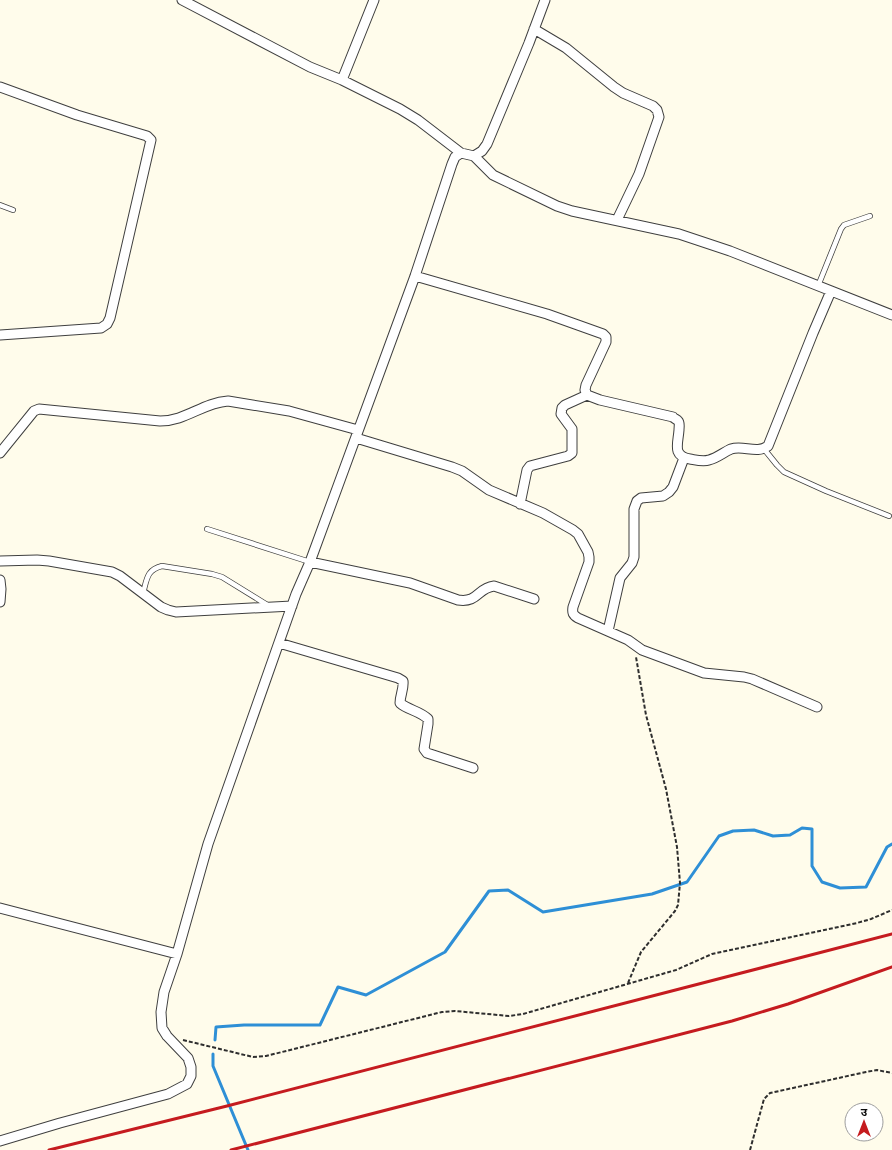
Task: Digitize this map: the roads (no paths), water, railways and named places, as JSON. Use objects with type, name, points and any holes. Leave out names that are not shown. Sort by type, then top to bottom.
[{"type":"street","points":[[182,0],[310,67],[342,80],[400,109],[418,120],[461,153],[474,156],[493,175],[557,206],[572,211],[679,234],[730,251],[892,315]]},
{"type":"street","points":[[342,80],[374,0]]},
{"type":"street","points":[[474,156],[482,152],[487,144],[545,0]]},
{"type":"street","points":[[534,29],[566,48],[623,93],[653,106],[657,110],[659,117],[638,174],[616,220]]},
{"type":"street","points":[[0,87],[77,115],[147,136],[151,140],[110,318],[107,324],[101,328],[0,335]]},
{"type":"street","points":[[0,1141],[168,1094],[187,1084],[191,1076],[191,1067],[188,1058],[167,1036],[162,1028],[161,1012],[164,992],[177,954],[208,844],[292,606],[310,562],[415,276],[452,164],[455,157],[461,153]]},
{"type":"street","points":[[415,276],[548,314],[603,334],[606,337],[606,342],[586,385],[585,390],[587,395]]},
{"type":"street","points":[[520,504],[527,470],[530,466],[568,456],[572,453],[572,430],[561,414],[562,408],[564,405],[587,395],[600,400],[673,417],[678,421],[680,426],[678,451],[684,458],[708,461],[732,449],[764,449],[770,442],[831,291]]},
{"type":"street","points":[[0,453],[34,411],[39,409],[160,421],[178,419],[219,401],[228,401],[289,411],[462,471],[489,490],[543,513],[574,530],[578,534],[588,552],[589,557],[589,562],[572,612],[578,618],[628,640],[642,650],[651,654],[704,673],[752,679],[817,707]]},
{"type":"street","points":[[608,631],[620,578],[632,563],[634,557],[634,509],[637,501],[641,498],[664,496],[670,492],[684,458]]},
{"type":"street","points":[[0,561],[49,561],[112,572],[120,576],[161,607],[176,612],[292,606]]},
{"type":"street","points":[[310,562],[410,583],[458,600],[465,601],[472,599],[488,587],[494,586],[534,599]]},
{"type":"street","points":[[0,580],[0,602]]},
{"type":"street","points":[[279,643],[398,678],[403,681],[404,686],[400,703],[403,706],[423,714],[428,718],[424,749],[427,753],[473,768]]},
{"type":"street","points":[[0,908],[177,954]]},
{"type":"lane","points":[[0,205],[13,210]]},
{"type":"lane","points":[[818,286],[841,229],[844,226],[870,216]]},
{"type":"lane","points":[[764,449],[784,472],[826,491],[889,516]]},
{"type":"lane","points":[[207,529],[310,562]]},
{"type":"lane","points":[[143,593],[150,572],[154,568],[162,566],[222,577],[271,607]]},
{"type":"waterway","points":[[215,1040],[216,1027],[244,1025],[320,1025],[338,987],[366,995],[445,952],[489,891],[508,890],[543,912],[652,894],[687,882],[719,836],[733,831],[754,830],[773,836],[790,835],[802,828],[812,829],[812,866],[822,882],[840,888],[866,887],[887,847],[892,844]]},
{"type":"waterway","points":[[213,1054],[213,1066],[248,1150]]},
{"type":"railway","points":[[49,1150],[227,1106],[892,934]]},
{"type":"railway","points":[[231,1150],[732,1021],[788,1004],[892,967]]}]
